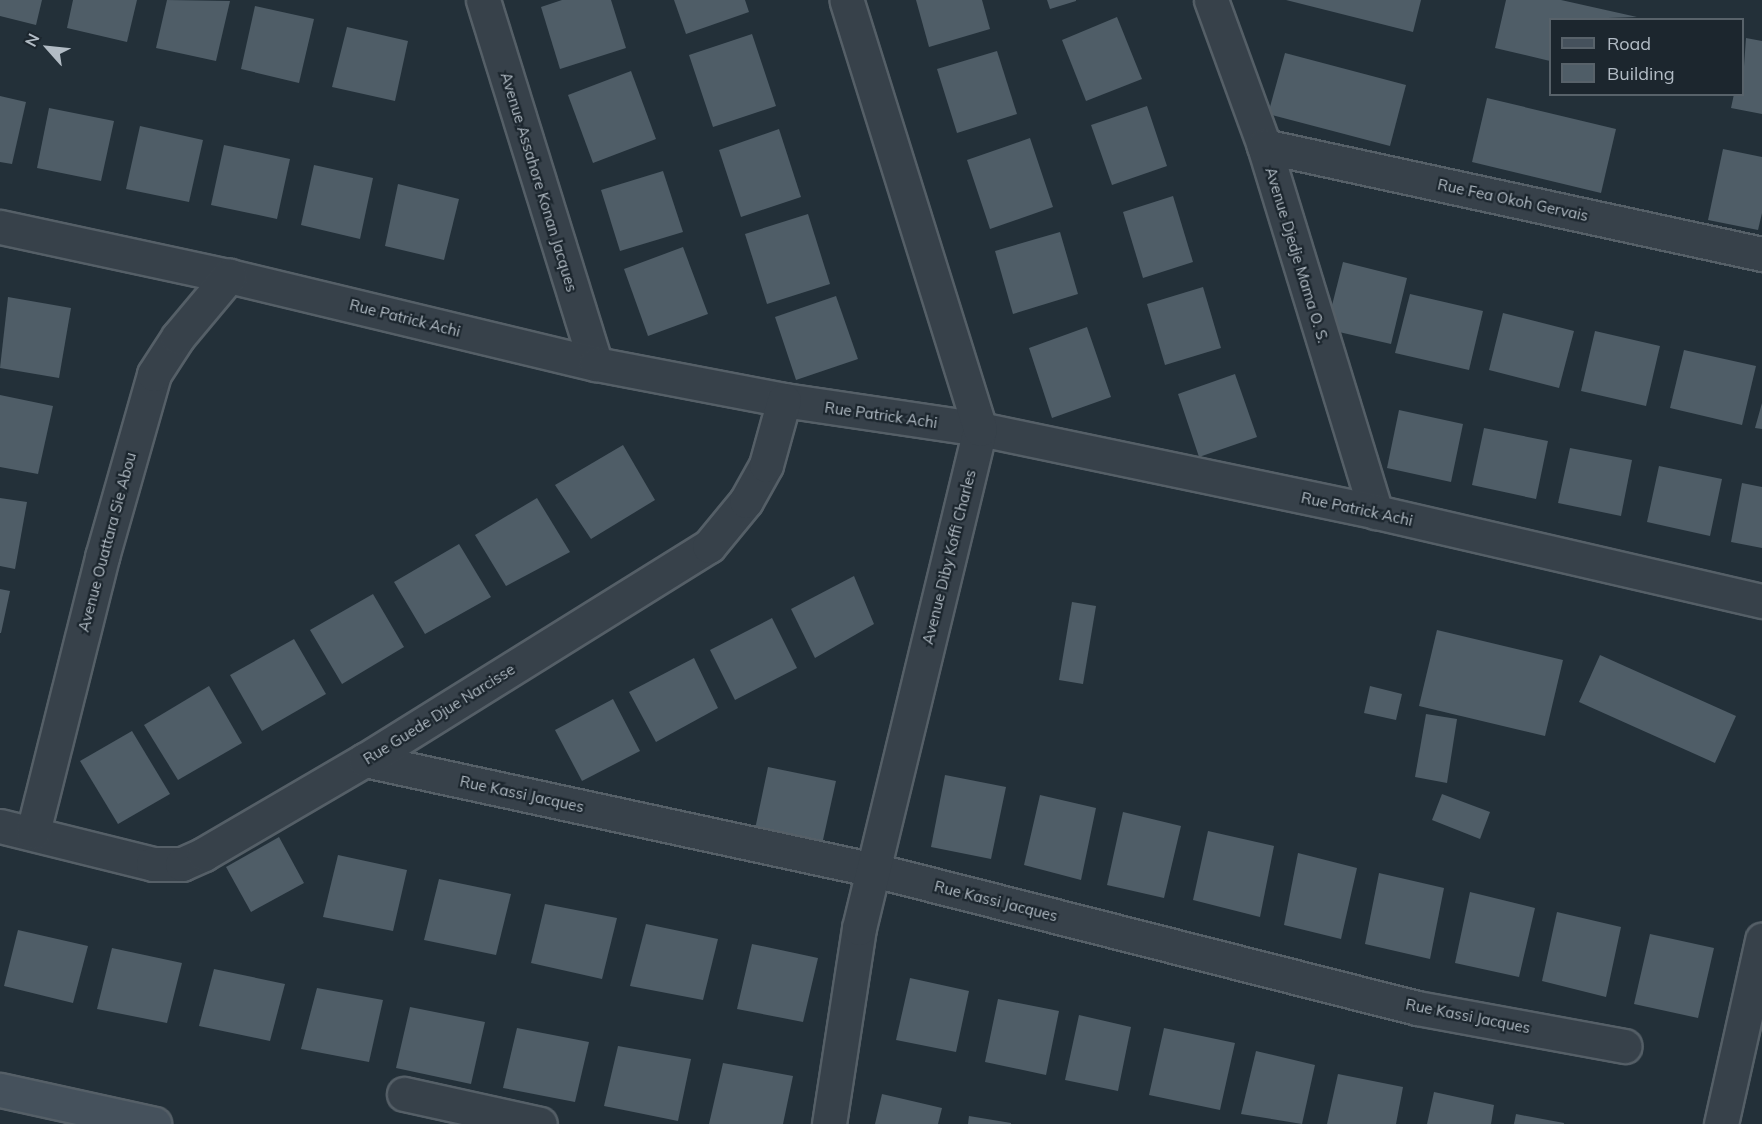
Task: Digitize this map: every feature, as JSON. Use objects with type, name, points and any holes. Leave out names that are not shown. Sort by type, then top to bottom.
[{"type":"street","name":"Avenue Assahore Konan Jacques","points":[[483,0],[596,364]]},
{"type":"street","points":[[846,0],[980,429]]},
{"type":"street","name":"Avenue Djedje Mama O. S.","points":[[1211,0],[1264,146],[1376,512]]},
{"type":"street","name":"Rue Fea Okoh Gervais","points":[[1264,146],[1762,254]]},
{"type":"street","name":"Rue Patrick Achi","points":[[0,227],[229,276],[596,364],[784,400],[980,429],[1376,512],[1762,601]]},
{"type":"street","name":"Avenue Ouattara Sie Abou","points":[[33,832],[102,557],[154,374],[178,337],[229,276]]},
{"type":"street","name":"Rue Guede Djue Narcisse","points":[[0,826],[33,832],[153,864],[182,864],[366,760],[709,546],[746,501],[766,465],[784,400]]},
{"type":"street","name":"Avenue Diby Koffi Charles","points":[[829,1124],[859,928],[980,429]]},
{"type":"street","name":"Rue Kassi Jacques","points":[[366,760],[874,870],[1396,1003],[1625,1046]]},
{"type":"street","points":[[1721,1124],[1762,940]]},
{"type":"street","points":[[0,1090],[154,1124]]},
{"type":"street","points":[[404,1094],[540,1124]]},
{"type":"building","points":[[0,0],[42,0],[36,25],[0,16]]},
{"type":"building","points":[[73,0],[137,0],[127,42],[67,28]]},
{"type":"building","points":[[167,0],[230,1],[216,61],[156,48]]},
{"type":"building","points":[[562,0],[611,0],[626,48],[560,69],[541,7]]},
{"type":"building","points":[[674,0],[745,0],[749,12],[686,34]]},
{"type":"building","points":[[916,0],[982,0],[990,29],[929,47]]},
{"type":"building","points":[[1047,0],[1076,0],[1076,1],[1050,9]]},
{"type":"building","points":[[1286,0],[1421,0],[1413,32]]},
{"type":"building","points":[[1506,0],[1561,0],[1637,17],[1549,18],[1549,61],[1495,48]]},
{"type":"building","points":[[255,6],[314,19],[299,83],[241,69]]},
{"type":"building","points":[[1117,17],[1142,79],[1086,101],[1062,40]]},
{"type":"building","points":[[347,27],[408,41],[395,101],[332,87]]},
{"type":"building","points":[[752,34],[776,106],[713,127],[689,55]]},
{"type":"building","points":[[1746,38],[1762,41],[1762,114],[1731,108],[1734,96],[1744,96]]},
{"type":"building","points":[[997,51],[1017,114],[957,133],[937,69]]},
{"type":"building","points":[[1285,53],[1406,85],[1390,146],[1268,114]]},
{"type":"building","points":[[631,71],[656,139],[593,163],[568,95]]},
{"type":"building","points":[[0,96],[26,102],[12,164],[0,162]]},
{"type":"building","points":[[1487,98],[1616,129],[1601,193],[1472,162]]},
{"type":"building","points":[[1147,106],[1167,166],[1112,185],[1091,125]]},
{"type":"building","points":[[49,108],[114,121],[101,181],[37,168]]},
{"type":"building","points":[[140,126],[203,140],[189,202],[126,189]]},
{"type":"building","points":[[779,129],[801,197],[741,217],[719,150]]},
{"type":"building","points":[[1030,138],[1053,207],[990,229],[967,160]]},
{"type":"building","points":[[224,145],[290,159],[277,219],[211,205]]},
{"type":"building","points":[[1723,149],[1762,157],[1762,213],[1758,230],[1708,220]]},
{"type":"building","points":[[314,165],[373,178],[360,239],[301,225]]},
{"type":"building","points":[[663,171],[683,232],[620,251],[601,190]]},
{"type":"building","points":[[398,184],[459,199],[444,260],[385,246]]},
{"type":"building","points":[[1173,196],[1193,262],[1143,278],[1123,212]]},
{"type":"building","points":[[808,214],[830,284],[767,304],[745,234]]},
{"type":"building","points":[[1060,232],[1078,294],[1013,314],[995,251]]},
{"type":"building","points":[[683,247],[708,314],[648,336],[624,269]]},
{"type":"building","points":[[1343,262],[1407,278],[1391,344],[1326,329]]},
{"type":"building","points":[[1203,287],[1221,348],[1165,365],[1147,304]]},
{"type":"building","points":[[1410,294],[1483,311],[1469,370],[1395,353]]},
{"type":"building","points":[[836,296],[858,359],[796,380],[775,317]]},
{"type":"building","points":[[8,297],[71,308],[59,378],[0,368]]},
{"type":"building","points":[[1503,313],[1574,331],[1559,388],[1489,370]]},
{"type":"building","points":[[1087,327],[1111,397],[1052,418],[1029,348]]},
{"type":"building","points":[[1595,331],[1660,346],[1646,406],[1581,391]]},
{"type":"building","points":[[1684,350],[1756,366],[1742,425],[1670,408]]},
{"type":"building","points":[[1235,374],[1257,437],[1199,457],[1178,394]]},
{"type":"building","points":[[0,395],[53,406],[38,474],[0,467]]},
{"type":"building","points":[[1762,403],[1762,429],[1755,428]]},
{"type":"building","points":[[1399,410],[1463,424],[1451,482],[1387,468]]},
{"type":"building","points":[[1484,428],[1548,441],[1536,499],[1472,485]]},
{"type":"building","points":[[623,445],[655,500],[591,539],[555,485]]},
{"type":"building","points":[[1570,448],[1632,460],[1621,516],[1558,503]]},
{"type":"building","points":[[1659,466],[1722,479],[1710,536],[1647,522]]},
{"type":"building","points":[[1742,483],[1762,487],[1762,548],[1731,542]]},
{"type":"building","points":[[0,498],[27,502],[15,569],[0,566]]},
{"type":"building","points":[[537,498],[570,552],[506,586],[475,535]]},
{"type":"building","points":[[459,544],[491,597],[425,634],[394,582]]},
{"type":"building","points":[[854,576],[874,624],[815,658],[791,609]]},
{"type":"building","points":[[0,589],[10,591],[1,633],[0,633]]},
{"type":"building","points":[[373,594],[404,647],[342,684],[310,630]]},
{"type":"building","points":[[1072,602],[1096,606],[1083,684],[1059,680]]},
{"type":"building","points":[[772,618],[797,668],[735,700],[710,650]]},
{"type":"building","points":[[1437,630],[1563,660],[1545,736],[1419,706]]},
{"type":"building","points":[[294,639],[326,694],[262,731],[230,675]]},
{"type":"building","points":[[1600,655],[1736,716],[1715,763],[1579,702]]},
{"type":"building","points":[[694,658],[718,708],[656,742],[629,692]]},
{"type":"building","points":[[209,686],[242,743],[178,780],[144,725]]},
{"type":"building","points":[[1370,686],[1402,694],[1396,720],[1364,713]]},
{"type":"building","points":[[613,699],[640,751],[582,781],[555,730]]},
{"type":"building","points":[[1426,714],[1457,719],[1447,783],[1415,777]]},
{"type":"building","points":[[132,731],[170,794],[118,824],[80,761]]},
{"type":"building","points":[[768,767],[836,781],[821,849],[754,834]]},
{"type":"building","points":[[945,775],[1006,787],[991,859],[931,847]]},
{"type":"building","points":[[1442,794],[1490,812],[1480,839],[1432,820]]},
{"type":"building","points":[[1040,795],[1096,808],[1081,880],[1024,865]]},
{"type":"building","points":[[1123,812],[1181,826],[1164,898],[1107,885]]},
{"type":"building","points":[[1208,831],[1274,846],[1260,917],[1193,900]]},
{"type":"building","points":[[279,837],[304,883],[251,912],[226,867]]},
{"type":"building","points":[[1298,853],[1357,868],[1341,939],[1284,925]]},
{"type":"building","points":[[338,855],[407,870],[393,931],[323,917]]},
{"type":"building","points":[[1379,873],[1444,888],[1430,959],[1365,944]]},
{"type":"building","points":[[439,879],[511,894],[496,955],[424,940]]},
{"type":"building","points":[[1470,892],[1535,908],[1519,977],[1455,963]]},
{"type":"building","points":[[545,904],[617,918],[602,979],[531,963]]},
{"type":"building","points":[[1557,912],[1621,927],[1606,997],[1542,981]]},
{"type":"building","points":[[646,924],[718,939],[703,1000],[630,986]]},
{"type":"building","points":[[18,930],[88,946],[73,1003],[4,986]]},
{"type":"building","points":[[1650,934],[1714,948],[1698,1018],[1634,1004]]},
{"type":"building","points":[[752,944],[818,958],[803,1022],[737,1009]]},
{"type":"building","points":[[112,948],[182,963],[167,1023],[97,1009]]},
{"type":"building","points":[[214,969],[285,984],[270,1041],[199,1026]]},
{"type":"building","points":[[910,978],[969,991],[956,1052],[896,1040]]},
{"type":"building","points":[[317,988],[383,1000],[369,1062],[301,1049]]},
{"type":"building","points":[[998,999],[1059,1011],[1046,1075],[985,1062]]},
{"type":"building","points":[[410,1007],[485,1022],[471,1084],[396,1068]]},
{"type":"building","points":[[1079,1015],[1131,1027],[1118,1091],[1065,1080]]},
{"type":"building","points":[[517,1028],[589,1042],[575,1102],[503,1088]]},
{"type":"building","points":[[1164,1028],[1235,1043],[1220,1110],[1149,1095]]},
{"type":"building","points":[[618,1046],[691,1059],[678,1121],[604,1106]]},
{"type":"building","points":[[1256,1051],[1315,1065],[1302,1124],[1241,1114]]},
{"type":"building","points":[[723,1063],[793,1076],[783,1124],[709,1124]]},
{"type":"building","points":[[1338,1074],[1403,1087],[1396,1124],[1327,1124]]},
{"type":"building","points":[[1434,1092],[1494,1105],[1491,1124],[1427,1124]]},
{"type":"building","points":[[882,1094],[942,1108],[938,1124],[875,1124]]},
{"type":"building","points":[[1516,1114],[1564,1123],[1564,1124],[1514,1124]]},
{"type":"building","points":[[969,1116],[1011,1123],[1011,1124],[968,1124]]}]
